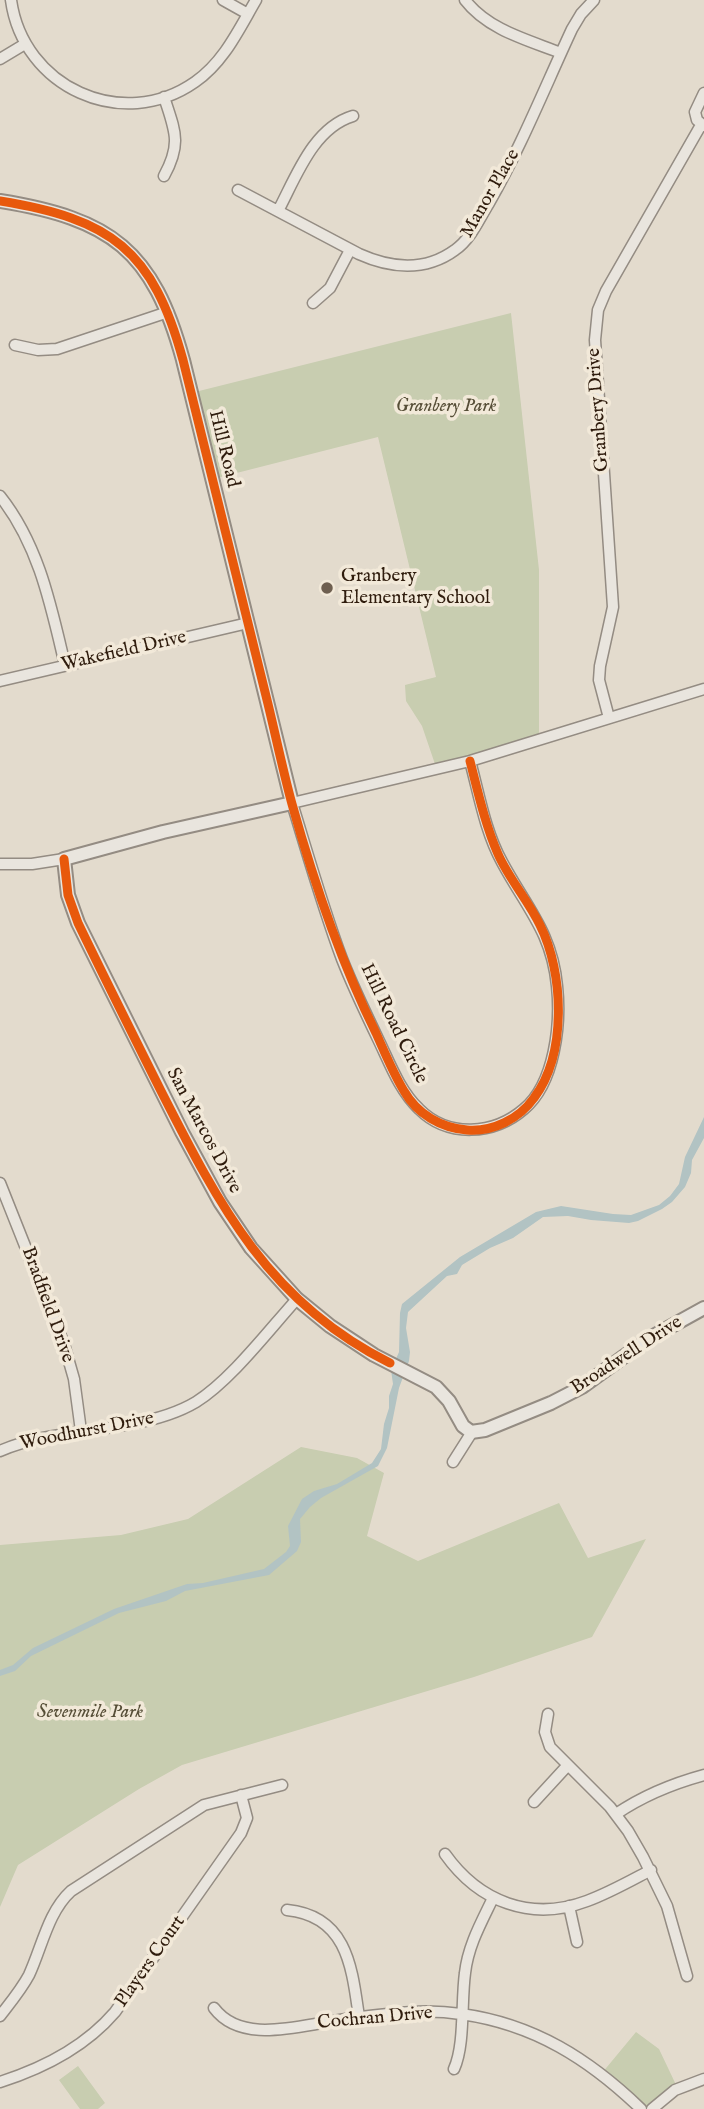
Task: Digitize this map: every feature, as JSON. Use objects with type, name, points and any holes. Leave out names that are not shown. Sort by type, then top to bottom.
[{"type":"street","points":[[10,0],[17,27],[25,44],[40,64],[57,79],[86,96],[124,103],[164,97],[190,86],[211,69],[226,50],[256,0]]},
{"type":"street","points":[[223,0],[248,14]]},
{"type":"street","points":[[465,0],[475,12],[495,26],[561,53]]},
{"type":"street","name":"Manor Place","points":[[239,190],[350,250],[384,264],[412,266],[439,260],[464,242],[481,216],[510,163],[577,20],[594,0]]},
{"type":"street","points":[[0,59],[25,44]]},
{"type":"street","name":"Granbery Drive","points":[[609,718],[599,680],[613,607],[595,340],[596,319],[606,290],[703,126],[697,120],[695,112],[704,93]]},
{"type":"street","points":[[164,97],[176,140],[173,157],[164,176]]},
{"type":"street","points":[[278,211],[311,151],[332,126],[353,116]]},
{"type":"street","name":"Hill Road","points":[[0,201],[65,215],[105,233],[126,249],[145,270],[159,292],[168,312],[191,393],[292,803]]},
{"type":"street","points":[[313,303],[330,288],[350,250]]},
{"type":"street","points":[[15,345],[42,351],[57,349],[168,312]]},
{"type":"street","points":[[0,496],[34,554],[65,665]]},
{"type":"street","name":"Wakefield Drive","points":[[0,681],[248,623]]},
{"type":"street","points":[[0,864],[64,859],[163,832],[470,761],[704,689]]},
{"type":"street","name":"Hill Road Circle","points":[[292,803],[342,957],[373,1029],[407,1096],[425,1115],[443,1125],[467,1130],[494,1127],[522,1111],[543,1084],[556,1039],[558,995],[546,939],[496,850],[470,761]]},
{"type":"street","name":"San Marcos Drive","points":[[64,859],[67,892],[75,915],[182,1132],[234,1224],[251,1248],[297,1299],[346,1338],[428,1382],[441,1392],[463,1426],[472,1432]]},
{"type":"street","name":"Bradfield Drive","points":[[0,1183],[64,1344],[75,1387],[81,1431]]},
{"type":"street","name":"Woodhurst Drive","points":[[0,1451],[47,1437],[149,1420],[178,1411],[196,1401],[225,1378],[297,1299]]},
{"type":"street","name":"Broadwell Drive","points":[[472,1432],[485,1430],[574,1392],[600,1376],[648,1339],[704,1308]]},
{"type":"street","points":[[453,1462],[472,1432]]},
{"type":"street","points":[[548,1714],[545,1739],[553,1751],[616,1814],[650,1870],[667,1906],[687,1976]]},
{"type":"street","points":[[534,1802],[568,1765]]},
{"type":"street","points":[[616,1814],[659,1789],[704,1775]]},
{"type":"street","points":[[0,2016],[27,1979],[54,1914],[65,1896],[204,1805],[282,1785]]},
{"type":"street","name":"Players Court","points":[[0,2082],[57,2059],[105,2024],[242,1833],[247,1818],[241,1795]]},
{"type":"street","points":[[445,1854],[467,1879],[493,1898],[531,1909],[569,1906],[595,1898],[650,1870]]},
{"type":"street","points":[[454,2070],[460,2051],[461,2014],[469,1950],[493,1898]]},
{"type":"street","points":[[569,1906],[577,1941]]},
{"type":"street","points":[[287,1910],[302,1913],[321,1922],[343,1946],[352,1970],[359,2017]]},
{"type":"street","name":"Cochran Drive","points":[[214,2008],[228,2022],[260,2029],[418,2012],[461,2014],[510,2025],[557,2044],[604,2075],[641,2109]]},
{"type":"street","points":[[652,2109],[675,2090],[704,2079]]},
{"type":"green space","name":"Granbery Park","points":[[511,313],[539,570],[539,740],[437,770],[422,726],[406,701],[405,685],[436,677],[378,437],[213,479],[191,393]]},
{"type":"green space","name":"Sevenmile Park","points":[[301,1447],[357,1458],[384,1473],[367,1536],[418,1561],[559,1503],[588,1558],[646,1539],[592,1637],[474,1677],[182,1765],[18,1865],[0,1907],[0,1545],[121,1535],[188,1519]]},
{"type":"green space","points":[[636,2032],[659,2049],[678,2089],[652,2109],[641,2109],[602,2073]]},
{"type":"green space","points":[[78,2066],[105,2103],[98,2109],[80,2109],[59,2080]]},
{"type":"shaded area","points":[[704,1117],[704,1138],[692,1160],[691,1173],[685,1187],[662,1209],[629,1223],[568,1216],[543,1217],[513,1238],[462,1265],[457,1274],[447,1276],[408,1312],[406,1328],[409,1361],[399,1388],[387,1448],[378,1466],[310,1507],[300,1519],[301,1542],[297,1551],[269,1575],[185,1591],[166,1601],[119,1613],[31,1656],[15,1671],[0,1676],[0,1670],[13,1665],[33,1648],[114,1609],[187,1584],[264,1569],[286,1552],[290,1546],[288,1526],[302,1499],[314,1491],[337,1484],[372,1463],[381,1449],[393,1384],[391,1370],[399,1352],[402,1304],[460,1257],[536,1212],[561,1206],[631,1215],[659,1205],[679,1184],[685,1157]]},
{"type":"cycle path","points":[[0,201],[39,208],[99,230],[122,246],[141,266],[157,291],[171,322],[183,360],[292,804],[339,949],[389,1063],[409,1099],[423,1113],[439,1123],[457,1129],[477,1130],[505,1123],[521,1112],[534,1098],[545,1080],[552,1059],[557,1037],[558,1013],[554,966],[548,944],[540,925],[498,854],[470,761]]},
{"type":"cycle path","points":[[64,859],[68,895],[78,923],[183,1133],[227,1211],[280,1281],[311,1311],[348,1339],[390,1363]]},
{"type":"place","name":"Granbery Elementary School","points":[[327,588]]}]
